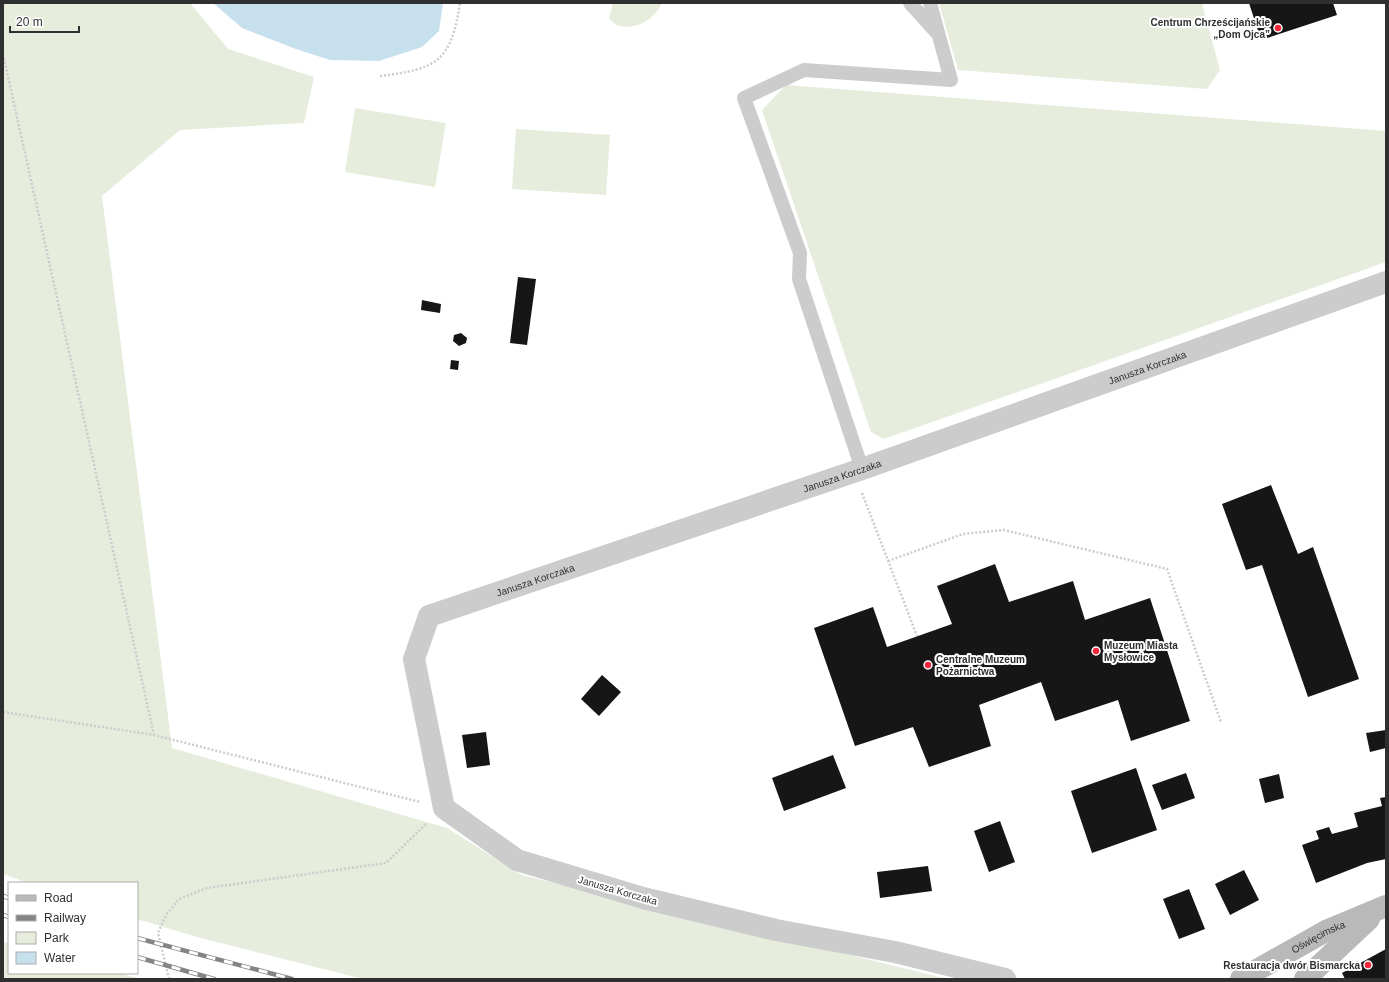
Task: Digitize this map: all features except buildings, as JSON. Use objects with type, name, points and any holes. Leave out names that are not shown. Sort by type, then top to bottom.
[{"type":"main road","name":"Oświęcimska","points":[[1241,979],[1326,931],[1382,909]]},
{"type":"main road","name":"Oświęcimska","points":[[1306,979],[1382,909]]},
{"type":"street","name":"Janusza Korczaka","points":[[1005,979],[895,952],[776,930],[643,898],[517,860],[444,808],[414,659],[429,616],[858,471],[1386,282]]},
{"type":"lane","points":[[910,3],[939,36]]},
{"type":"lane","points":[[858,471],[799,279],[800,253],[744,98],[804,70],[951,80],[930,3]]},
{"type":"path","points":[[380,76],[407,72],[431,65],[448,49],[456,30],[460,3]]},
{"type":"path","points":[[3,54],[154,735]]},
{"type":"path","points":[[858,471],[888,560],[917,636]]},
{"type":"path","points":[[888,560],[963,534],[1004,530],[1167,569],[1221,722]]},
{"type":"path","points":[[3,712],[154,735],[444,808]]},
{"type":"path","points":[[169,979],[158,933],[166,915],[179,899],[207,888],[386,863],[444,808]]},
{"type":"green space","points":[[3,3],[190,3],[228,49],[314,77],[304,123],[180,130],[102,196],[172,748],[447,828],[522,875],[948,979],[363,979],[197,937],[138,919],[138,882],[25,882],[3,874]]},
{"type":"green space","points":[[613,3],[662,3],[655,14],[645,22],[639,25],[626,27],[614,23],[609,18]]},
{"type":"green space","points":[[939,3],[1202,3],[1220,70],[1207,89],[958,70]]},
{"type":"green space","points":[[786,85],[1386,131],[1386,262],[884,439],[871,432],[762,110]]},
{"type":"green space","points":[[355,108],[446,123],[435,187],[345,172]]},
{"type":"green space","points":[[516,129],[610,135],[606,195],[512,189]]},
{"type":"green space","points":[[3,942],[8,943],[8,974],[123,974],[142,979],[3,979]]},
{"type":"water","points":[[213,3],[443,3],[439,31],[422,47],[379,61],[330,60],[296,49],[242,28]]},
{"type":"railway","points":[[3,896],[8,898]]},
{"type":"railway","points":[[3,915],[8,917]]},
{"type":"railway","points":[[138,938],[292,979]]},
{"type":"railway","points":[[138,957],[214,979]]},
{"type":"place","name":"Centrum Chrześcijańskie „Dom Ojca”","points":[[1278,28]]},
{"type":"place","name":"Muzeum Miasta Mysłowice","points":[[1096,651]]},
{"type":"place","name":"Centralne Muzeum Pożarnictwa","points":[[928,665]]},
{"type":"place","name":"Restauracja dwór Bismarcka","points":[[1368,965]]}]
